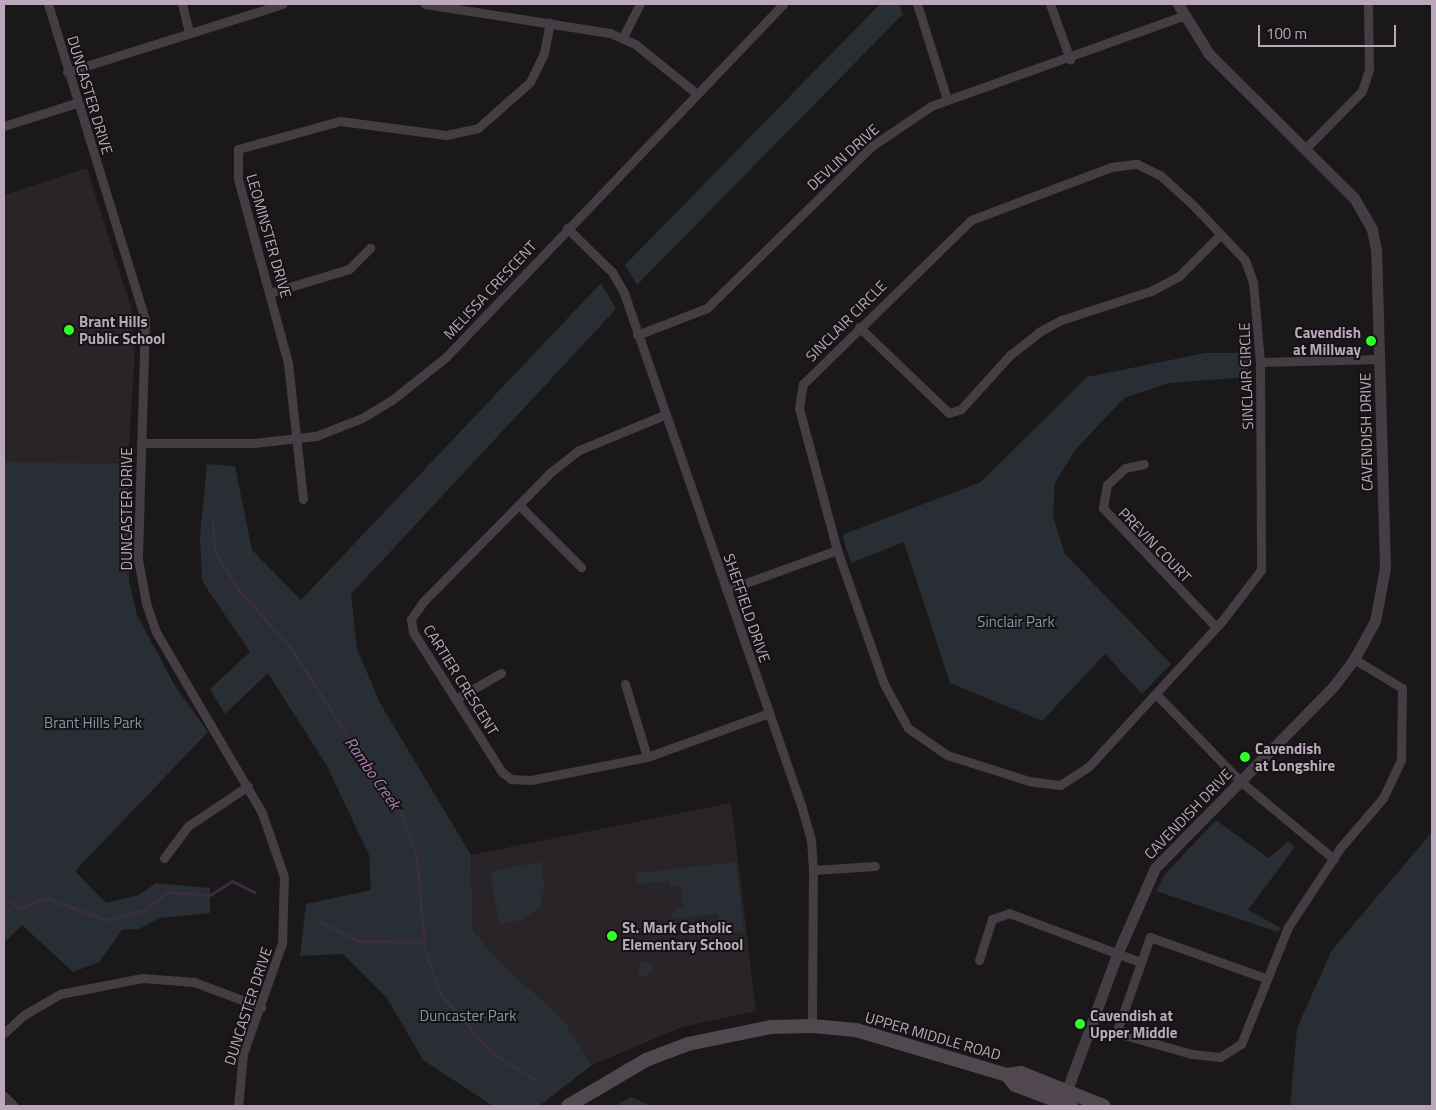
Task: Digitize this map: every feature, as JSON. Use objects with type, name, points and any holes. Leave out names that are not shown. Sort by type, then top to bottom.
[{"type":"main road","name":"UPPER MIDDLE ROAD","points":[[568,1106],[646,1060],[688,1044],[771,1027],[812,1026],[896,1039],[1007,1074],[1021,1073],[1065,1102],[1104,1106]]},
{"type":"street","name":"DUNCASTER DRIVE","points":[[48,4],[76,103],[145,320],[138,559],[146,603],[156,632],[248,786],[277,849],[285,896],[282,944],[244,1054],[238,1106]]},
{"type":"street","points":[[182,4],[189,32]]},
{"type":"street","points":[[67,72],[189,32],[283,4]]},
{"type":"street","points":[[425,4],[550,23],[623,37],[696,93]]},
{"type":"street","points":[[623,37],[640,4]]},
{"type":"street","name":"MELISSA CRESCENT","points":[[141,444],[254,443],[296,438],[362,418],[419,380],[783,4]]},
{"type":"street","points":[[917,4],[947,99]]},
{"type":"street","points":[[1050,4],[1070,59]]},
{"type":"street","name":"CAVENDISH DRIVE","points":[[1065,1102],[1118,952],[1155,868],[1240,781],[1354,659],[1375,621],[1385,568],[1380,359],[1372,228],[1354,198],[1209,54],[1183,16],[1178,4]]},
{"type":"street","points":[[1305,149],[1362,91],[1369,70],[1368,4]]},
{"type":"street","name":"DEVLIN DRIVE","points":[[637,335],[707,308],[872,146],[947,99],[1070,59],[1183,16]]},
{"type":"street","name":"LEOMINSTER DRIVE","points":[[303,499],[288,363],[273,292],[238,179],[238,149],[340,121],[446,135],[478,128],[530,82],[544,53],[550,23]]},
{"type":"street","points":[[4,126],[76,103]]},
{"type":"street","name":"SINCLAIR CIRCLE","points":[[1137,164],[1160,175],[1245,260],[1253,282],[1260,362],[1261,570],[1216,627],[1088,767],[1060,785],[1029,781],[947,755],[908,728],[884,684],[837,550],[799,408],[803,384],[859,327],[970,220],[1112,167],[1137,164]]},
{"type":"street","name":"SHEFFIELD DRIVE","points":[[567,228],[612,272],[637,335],[769,713],[811,840],[813,870],[812,1026]]},
{"type":"street","points":[[859,327],[949,413],[961,409],[1010,355],[1039,332],[1061,320],[1151,291],[1179,276],[1221,234]]},
{"type":"street","points":[[273,292],[349,269],[370,248]]},
{"type":"street","points":[[1260,362],[1380,359]]},
{"type":"street","name":"CARTIER CRESCENT","points":[[664,415],[579,450],[519,505],[411,619],[413,632],[502,772],[511,779],[531,780],[647,757],[769,713]]},
{"type":"street","name":"PREVIN COURT","points":[[1144,464],[1125,468],[1107,485],[1103,508],[1216,627]]},
{"type":"street","points":[[519,505],[580,567]]},
{"type":"street","points":[[726,590],[837,550]]},
{"type":"street","points":[[1265,978],[1160,937],[1145,943],[1118,1028],[1124,1035],[1192,1054],[1220,1057],[1240,1044],[1265,978],[1288,927],[1334,859],[1383,798],[1404,744],[1402,688],[1354,659]]},
{"type":"street","points":[[456,699],[501,673]]},
{"type":"street","points":[[625,684],[647,757]]},
{"type":"street","points":[[1156,694],[1240,781],[1334,859]]},
{"type":"street","points":[[164,858],[188,826],[248,786]]},
{"type":"street","points":[[813,870],[876,866]]},
{"type":"street","points":[[979,960],[992,919],[1010,913],[1118,952],[1140,962]]},
{"type":"street","points":[[4,1034],[24,1014],[60,994],[142,978],[194,982],[261,1006]]},
{"type":"street","points":[[4,1096],[14,1106]]},
{"type":"shaded area","name":"Brant Hills Public School","points":[[87,168],[131,308],[135,351],[128,463],[4,462],[4,195]]},
{"type":"shaded area","name":"St. Mark Catholic Elementary School","points":[[731,803],[756,1011],[682,1027],[592,1065],[563,1019],[504,966],[473,931],[471,855]]},
{"type":"green space","points":[[880,4],[899,4],[903,14],[637,285],[625,265]]},
{"type":"green space","name":"Duncaster Park","points":[[601,283],[616,309],[351,594],[357,649],[380,703],[471,855],[473,931],[504,966],[563,1019],[592,1065],[539,1106],[493,1106],[423,1060],[387,998],[343,954],[300,956],[306,904],[371,890],[369,855],[327,766],[268,673],[225,714],[210,689],[250,652],[202,581],[200,536],[207,464],[235,466],[252,550],[301,600]]},
{"type":"green space","name":"Sinclair Park","points":[[1205,353],[1248,353],[1248,377],[1169,383],[1124,398],[1075,450],[1055,483],[1053,516],[1065,554],[1171,664],[1142,694],[1105,654],[1042,721],[950,683],[904,542],[851,563],[842,535],[981,482],[1087,377]]},
{"type":"green space","name":"Brant Hills Park","points":[[4,462],[128,463],[129,580],[137,615],[175,686],[208,732],[75,871],[106,903],[139,895],[156,883],[210,888],[210,913],[160,918],[139,929],[122,930],[99,962],[73,972],[22,925],[4,943]]},
{"type":"green space","points":[[1216,820],[1268,858],[1289,841],[1295,847],[1248,910],[1281,928],[1278,932],[1156,891],[1165,874]]},
{"type":"green space","points":[[1432,832],[1432,1106],[1290,1106],[1297,1028],[1332,950]]},
{"type":"green space","points":[[541,862],[545,885],[540,907],[522,920],[500,924],[490,877],[495,870]]},
{"type":"green space","points":[[736,862],[744,931],[721,934],[718,914],[672,919],[672,912],[683,906],[680,885],[670,886],[669,881],[637,884],[636,873]]},
{"type":"green space","points":[[642,962],[648,962],[652,969],[648,976],[642,976],[638,972],[638,966]]},
{"type":"green space","points":[[631,1097],[651,1106],[615,1106]]},
{"type":"waterway","name":"Rambo Creek","points":[[213,522],[215,552],[239,590],[291,648],[353,744],[399,806],[417,857],[425,949],[440,993],[492,1053],[534,1079]]},
{"type":"waterway","points":[[8,900],[20,908],[46,898],[107,920],[147,909],[167,892],[210,895],[232,881],[255,892]]},
{"type":"waterway","points":[[318,921],[359,941],[424,942]]},
{"type":"place","name":"Brant Hills Public School","points":[[69,330]]},
{"type":"place","name":"Cavendish at Millway","points":[[1371,341]]},
{"type":"place","name":"Cavendish at Longshire","points":[[1245,757]]},
{"type":"place","name":"St. Mark Catholic Elementary School","points":[[612,936]]},
{"type":"place","name":"Cavendish at Upper Middle","points":[[1080,1024]]}]
